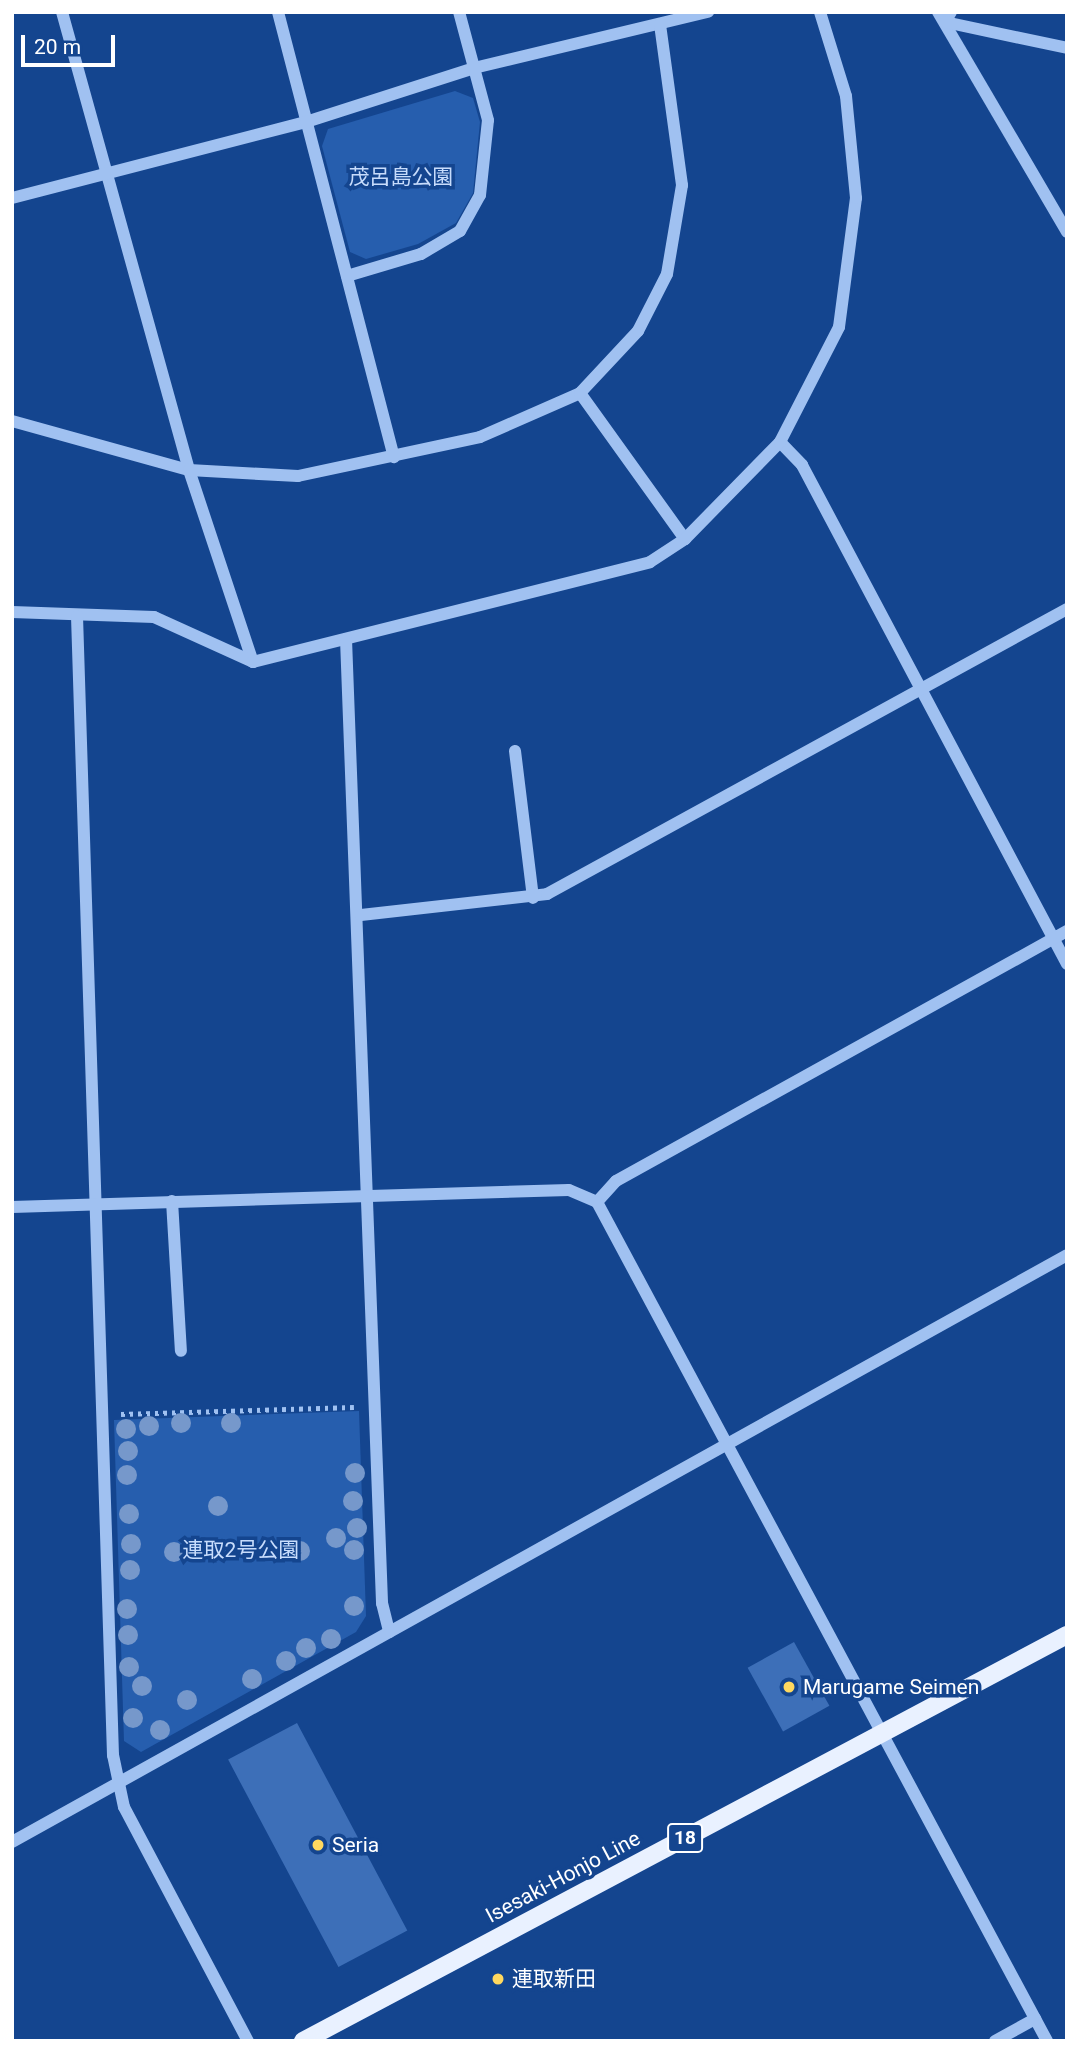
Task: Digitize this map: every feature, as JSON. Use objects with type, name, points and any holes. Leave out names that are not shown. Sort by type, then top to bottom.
[{"type":"main road","name":"Isesaki-Honjo Line","points":[[303,2041],[1067,1635]]},
{"type":"street","points":[[62,12],[104,175],[189,470],[253,662]]},
{"type":"street","points":[[278,12],[394,457]]},
{"type":"street","points":[[347,276],[421,254],[460,231],[481,195],[488,120],[459,12]]},
{"type":"street","points":[[12,198],[306,122],[474,68],[708,12]]},
{"type":"street","points":[[12,612],[155,617],[253,662],[650,562],[685,539],[780,442],[839,327],[855,242],[846,96],[820,12]]},
{"type":"street","points":[[944,15],[1067,48]]},
{"type":"street","points":[[944,15],[1067,232]]},
{"type":"street","points":[[12,421],[189,470],[298,476],[480,437],[580,393],[638,331],[667,274],[682,185],[660,25]]},
{"type":"street","points":[[580,393],[685,539]]},
{"type":"street","points":[[780,442],[802,465],[1067,964]]},
{"type":"street","points":[[361,915],[533,898],[1067,609]]},
{"type":"street","points":[[77,616],[101,1414],[117,1784],[248,2041]]},
{"type":"street","points":[[346,639],[361,915],[382,1603],[389,1632]]},
{"type":"street","points":[[515,751],[533,898]]},
{"type":"street","points":[[597,1202],[616,1181],[1067,931]]},
{"type":"street","points":[[12,1207],[369,1193],[569,1190],[597,1202],[1047,2041]]},
{"type":"street","points":[[172,1201],[181,1351]]},
{"type":"street","points":[[12,1842],[1067,1255]]},
{"type":"street","points":[[995,2041],[1035,2019]]},
{"type":"path","points":[[101,1414],[376,1407]]},
{"type":"green space","name":"茂呂島公園","points":[[455,91],[473,98],[480,122],[473,193],[456,223],[418,244],[366,259],[350,252],[322,146],[328,129]]},
{"type":"green space","name":"連取2号公園","points":[[359,1411],[366,1616],[356,1632],[141,1752],[124,1741],[114,1420]]},
{"type":"building","name":"Marugame Seimen","points":[[794,1642],[829,1706],[783,1732],[748,1668]]},
{"type":"building","name":"Seria","points":[[297,1723],[407,1930],[338,1967],[228,1760]]},
{"type":"place","name":"Marugame Seimen","points":[[789,1687]]},
{"type":"place","name":"Seria","points":[[318,1845]]},
{"type":"place","name":"連取新田","points":[[498,1979]]}]
